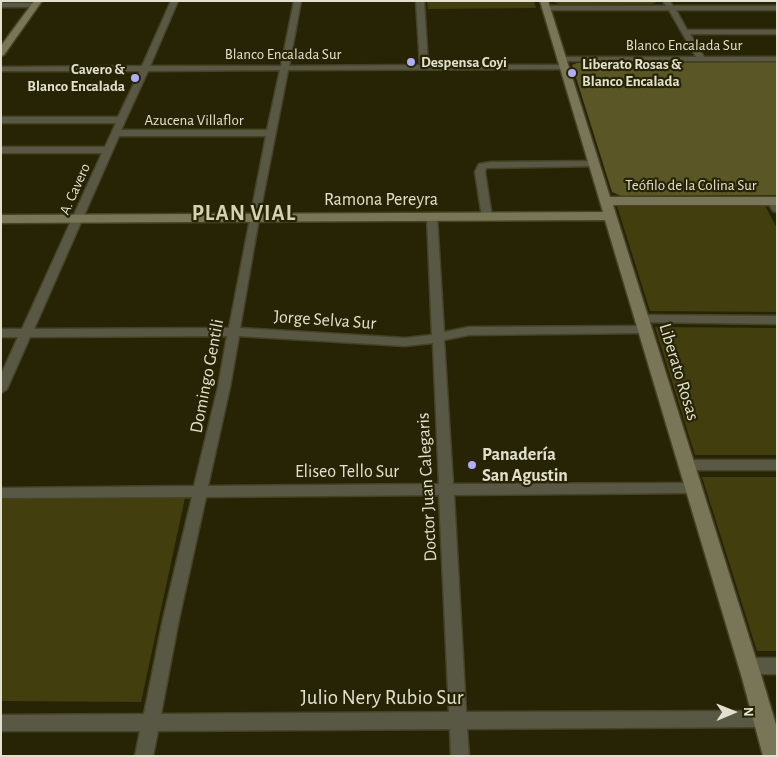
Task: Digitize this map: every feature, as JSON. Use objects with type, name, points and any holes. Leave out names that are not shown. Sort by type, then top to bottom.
[{"type":"street","name":"A. Cavero","points":[[1,389],[175,1]]},
{"type":"street","name":"Domingo Gentili","points":[[144,756],[171,619],[224,387],[254,218],[298,1]]},
{"type":"street","points":[[420,1],[424,68]]},
{"type":"street","points":[[1,5],[37,3]]},
{"type":"street","points":[[1,54],[37,3]]},
{"type":"street","points":[[668,4],[701,59]]},
{"type":"street","points":[[545,5],[668,4],[777,8]]},
{"type":"street","name":"Liberato Rosas","points":[[545,5],[694,488],[774,756]]},
{"type":"street","points":[[685,32],[777,32]]},
{"type":"street","name":"Blanco Encalada Sur","points":[[1,69],[424,68],[701,59],[777,59]]},
{"type":"street","points":[[1,120],[122,120]]},
{"type":"street","name":"Azucena Villaflor","points":[[116,134],[271,133]]},
{"type":"street","points":[[1,150],[109,150]]},
{"type":"street","points":[[487,217],[480,172],[482,166],[594,164]]},
{"type":"street","name":"Teófilo de la Colina Sur","points":[[608,209],[775,204]]},
{"type":"street","name":"Ramona Pereyra","points":[[1,219],[487,217],[608,209]]},
{"type":"street","name":"Doctor Juan Calegaris","points":[[432,217],[460,756]]},
{"type":"street","name":"Jorge Selva Sur","points":[[1,333],[234,332],[416,342],[469,331],[777,320]]},
{"type":"street","points":[[686,465],[777,465]]},
{"type":"street","name":"Eliseo Tello Sur","points":[[1,493],[694,488]]},
{"type":"street","points":[[748,666],[777,666]]},
{"type":"street","name":"Julio Nery Rubio Sur","points":[[1,723],[763,719]]},
{"type":"shaded area","points":[[427,1],[534,1],[536,8],[428,9]]},
{"type":"shaded area","points":[[552,1],[657,2],[652,4],[560,5]]},
{"type":"shaded area","points":[[777,62],[777,195],[621,196],[612,192],[572,65],[577,63]]},
{"type":"shaded area","points":[[617,206],[765,206],[777,228],[777,312],[650,311]]},
{"type":"shaded area","points":[[655,327],[777,328],[777,455],[695,455]]},
{"type":"shaded area","points":[[702,477],[777,477],[777,651],[757,651]]},
{"type":"shaded area","points":[[1,497],[185,498],[141,702],[1,701]]},
{"type":"place","name":"Despensa Coyi","points":[[411,62]]},
{"type":"place","name":"Liberato Rosas & Blanco Encalada","points":[[572,73]]},
{"type":"place","name":"Cavero & Blanco Encalada","points":[[135,78]]},
{"type":"place","name":"Panadería San Agustin","points":[[472,465]]},
{"type":"district","name":"PLAN VIAL","points":[[244,213]]}]
